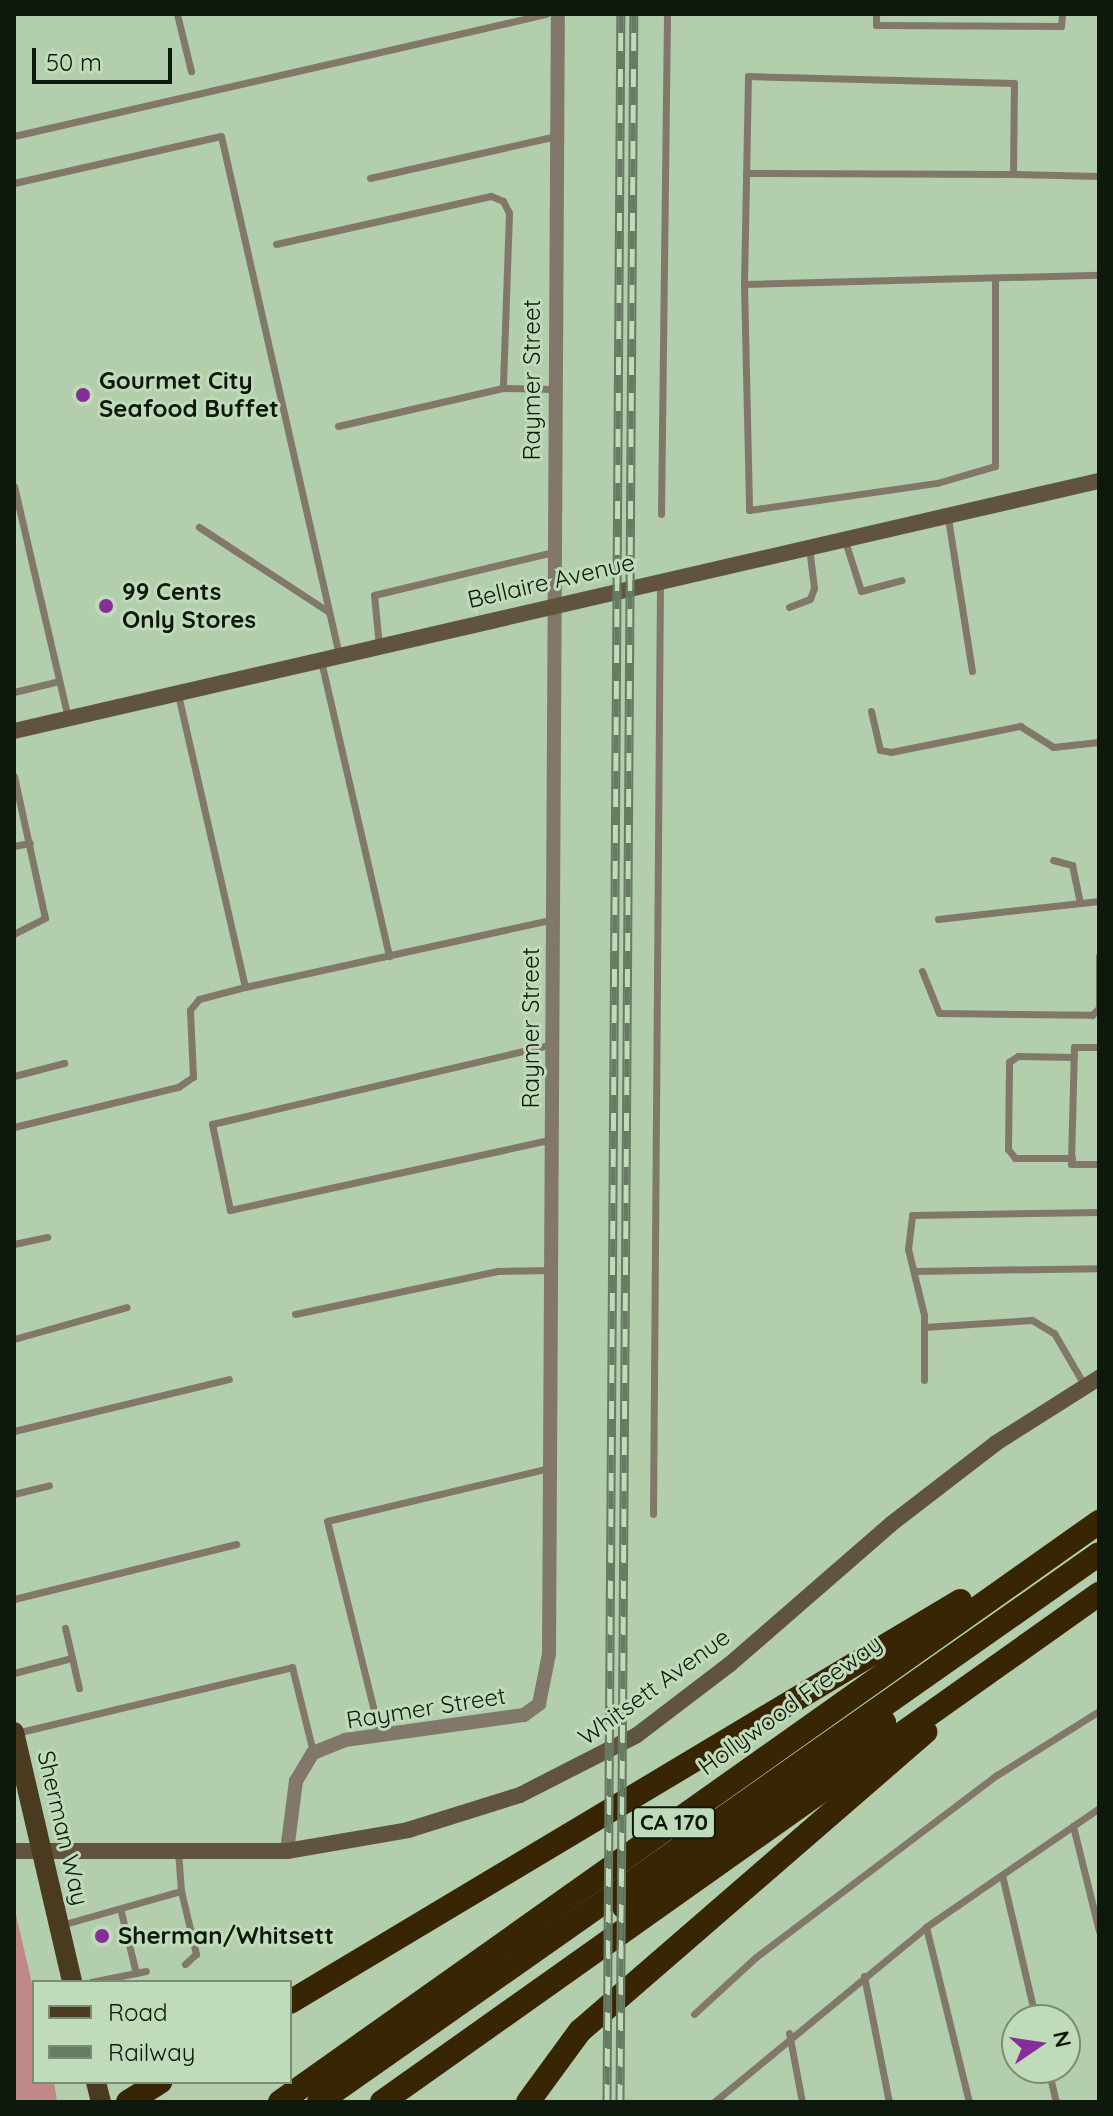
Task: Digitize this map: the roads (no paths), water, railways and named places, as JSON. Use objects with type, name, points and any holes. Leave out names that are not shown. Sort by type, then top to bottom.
[{"type":"highway","name":"Hollywood Freeway","points":[[280,2102],[1099,1522]]},
{"type":"highway","points":[[292,2001],[856,1659],[1068,1543]]},
{"type":"highway","points":[[319,2102],[1099,1554]]},
{"type":"highway","points":[[347,2102],[1099,1572]]},
{"type":"highway","name":"CA 170","points":[[382,2102],[1099,1594]]},
{"type":"highway","points":[[528,2102],[580,2031],[1009,1655]]},
{"type":"highway","points":[[128,2102],[157,2084]]},
{"type":"main road","name":"Bellaire Avenue","points":[[14,731],[1099,481]]},
{"type":"main road","name":"Whitsett Avenue","points":[[14,1851],[287,1851],[408,1830],[520,1795],[591,1763],[729,1665],[972,1461],[1092,1382]]},
{"type":"main road","name":"Sherman Way","points":[[14,1733],[17,1760],[72,1980]]},
{"type":"street","name":"Raymer Street","points":[[313,1753],[380,1735],[524,1715],[539,1704],[549,1654],[558,14]]},
{"type":"street","points":[[287,1851],[296,1781],[313,1753]]},
{"type":"lane","points":[[177,14],[191,71]]},
{"type":"lane","points":[[14,136],[546,14]]},
{"type":"lane","points":[[661,514],[667,14]]},
{"type":"lane","points":[[876,14],[876,25],[1046,26],[1061,26],[1062,14]]},
{"type":"lane","points":[[995,279],[995,466],[937,483],[749,510],[744,284],[748,76],[1014,83],[1013,174]]},
{"type":"lane","points":[[14,183],[221,136],[339,655]]},
{"type":"lane","points":[[370,178],[556,136]]},
{"type":"lane","points":[[746,173],[1099,176]]},
{"type":"lane","points":[[276,244],[491,196],[503,201],[509,213],[503,388]]},
{"type":"lane","points":[[744,284],[1099,275]]},
{"type":"lane","points":[[338,426],[503,388],[554,389]]},
{"type":"lane","points":[[14,486],[68,718]]},
{"type":"lane","points":[[948,516],[972,671]]},
{"type":"lane","points":[[199,527],[329,612]]},
{"type":"lane","points":[[845,539],[861,591],[902,580]]},
{"type":"lane","points":[[789,607],[810,599],[814,588],[809,547]]},
{"type":"lane","points":[[379,646],[374,595],[553,552]]},
{"type":"lane","points":[[653,1514],[660,581]]},
{"type":"lane","points":[[321,659],[389,956]]},
{"type":"lane","points":[[14,692],[59,681]]},
{"type":"lane","points":[[178,693],[245,987]]},
{"type":"lane","points":[[871,711],[880,750],[891,752],[1020,726],[1053,747],[1099,742]]},
{"type":"lane","points":[[14,776],[45,918],[14,934]]},
{"type":"lane","points":[[14,846],[30,843]]},
{"type":"lane","points":[[1053,860],[1072,865],[1080,902]]},
{"type":"lane","points":[[938,919],[1099,901]]},
{"type":"lane","points":[[14,1127],[178,1087],[193,1077],[190,1010],[199,999],[554,919]]},
{"type":"lane","points":[[922,971],[939,1013],[1092,1015],[1099,1009],[1099,956]]},
{"type":"lane","points":[[553,1044],[212,1124],[230,1210],[553,1139]]},
{"type":"lane","points":[[1072,1158],[1074,1047],[1099,1047]]},
{"type":"lane","points":[[1074,1057],[1018,1056],[1009,1062],[1008,1149],[1015,1158],[1072,1158],[1099,1164]]},
{"type":"lane","points":[[14,1076],[64,1063]]},
{"type":"lane","points":[[924,1380],[924,1327],[914,1271],[912,1215],[1099,1212]]},
{"type":"lane","points":[[14,1244],[47,1237]]},
{"type":"lane","points":[[914,1271],[1097,1268]]},
{"type":"lane","points":[[295,1314],[498,1271],[551,1270]]},
{"type":"lane","points":[[14,1339],[127,1307]]},
{"type":"lane","points":[[924,1327],[1032,1320],[1054,1333],[1092,1382]]},
{"type":"lane","points":[[14,1431],[229,1379]]},
{"type":"lane","points":[[380,1735],[327,1521],[550,1468]]},
{"type":"lane","points":[[14,1494],[49,1485]]},
{"type":"lane","points":[[14,1599],[236,1544]]},
{"type":"lane","points":[[65,1628],[79,1688]]},
{"type":"lane","points":[[14,1673],[72,1658]]},
{"type":"lane","points":[[14,1733],[292,1667],[313,1753]]},
{"type":"lane","points":[[694,2014],[756,1957],[997,1775],[1099,1711]]},
{"type":"lane","points":[[714,2102],[789,2033],[926,1927],[1099,1808]]},
{"type":"lane","points":[[1073,1826],[1099,1931]]},
{"type":"lane","points":[[178,1849],[181,1891],[196,1954],[185,1964]]},
{"type":"lane","points":[[1002,1875],[1032,2004]]},
{"type":"lane","points":[[59,1925],[121,1912],[128,1903],[181,1891]]},
{"type":"lane","points":[[121,1912],[136,1973]]},
{"type":"lane","points":[[926,1927],[969,2102]]},
{"type":"lane","points":[[101,1980],[146,1971]]},
{"type":"lane","points":[[864,1976],[889,2102]]},
{"type":"lane","points":[[789,2033],[802,2102]]},
{"type":"railway","points":[[607,2102],[621,14]]},
{"type":"railway","points":[[620,2102],[634,14]]},
{"type":"place","name":"Gourmet City Seafood Buffet","points":[[83,395]]},
{"type":"place","name":"99 Cents Only Stores","points":[[106,606]]},
{"type":"place","name":"Sherman/Whitsett","points":[[102,1936]]}]
